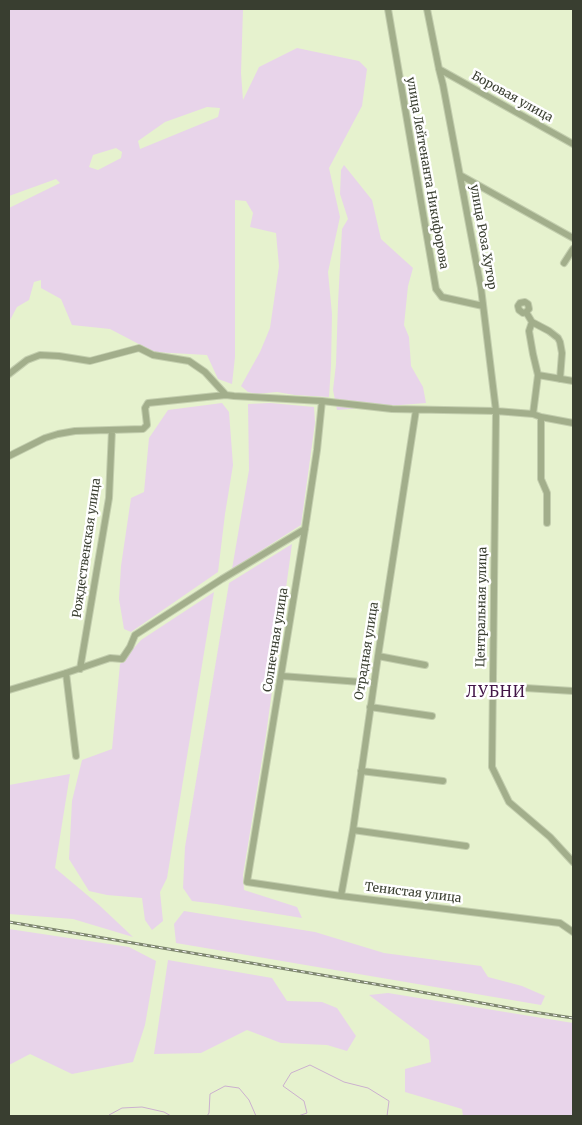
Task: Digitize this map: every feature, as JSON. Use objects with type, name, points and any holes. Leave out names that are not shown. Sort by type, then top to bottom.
[{"type":"street","name":"улица Лейтенанта Никифорова","points":[[388,9],[436,288],[442,297],[483,306]]},
{"type":"street","name":"улица Роза Хутор","points":[[427,9],[460,175],[483,306],[496,411]]},
{"type":"street","name":"Боровая улица","points":[[439,69],[573,144]]},
{"type":"street","points":[[460,175],[573,238]]},
{"type":"street","points":[[564,263],[573,249]]},
{"type":"street","points":[[526,312],[532,322],[558,338],[562,353],[560,379]]},
{"type":"street","points":[[532,322],[529,331],[538,375],[533,414]]},
{"type":"street","points":[[9,374],[27,360],[40,355],[90,361],[138,348],[153,355],[189,361],[196,364],[226,395]]},
{"type":"street","points":[[538,375],[573,381]]},
{"type":"street","points":[[9,456],[45,438],[58,434],[75,431],[143,429],[147,425],[145,408],[148,403],[226,395],[392,409],[496,411],[533,414],[573,423]]},
{"type":"street","name":"Солнечная улица","points":[[247,882],[305,529],[322,402]]},
{"type":"street","name":"Отрадная улица","points":[[342,896],[416,410]]},
{"type":"street","name":"Центральная улица","points":[[496,411],[492,767],[509,802],[550,837],[573,862]]},
{"type":"street","points":[[541,417],[541,479],[547,493],[547,523]]},
{"type":"street","name":"Рождественская улица","points":[[80,669],[108,498],[112,430]]},
{"type":"street","points":[[9,690],[110,658],[122,659],[135,635],[305,529]]},
{"type":"street","points":[[378,656],[424,665]]},
{"type":"street","points":[[66,673],[76,756]]},
{"type":"street","points":[[282,676],[374,683]]},
{"type":"street","points":[[493,686],[573,691]]},
{"type":"street","points":[[370,707],[432,716]]},
{"type":"street","points":[[361,771],[443,781]]},
{"type":"street","points":[[352,830],[466,846]]},
{"type":"street","name":"Тенистая улица","points":[[247,882],[342,896],[560,923],[573,932]]},
{"type":"shaded area","points":[[9,9],[243,9],[241,73],[243,100],[259,67],[297,48],[359,61],[367,69],[362,106],[329,168],[340,217],[328,272],[332,314],[329,397],[277,392],[256,394],[248,392],[241,386],[260,352],[270,328],[279,266],[276,233],[250,227],[253,213],[246,201],[235,200],[235,357],[232,384],[218,379],[207,355],[154,352],[110,329],[72,325],[61,299],[41,288],[41,280],[34,282],[29,300],[17,307],[9,322],[9,208],[60,183],[56,179],[9,196]],"holes":[[[207,107],[220,108],[218,117],[140,149],[138,141],[165,122]],[[116,148],[122,152],[121,158],[98,170],[89,167],[93,155]]]},
{"type":"shaded area","points":[[344,165],[372,200],[381,239],[413,268],[408,286],[404,325],[409,337],[411,366],[423,387],[426,403],[337,410],[333,390],[336,364],[342,229],[348,219],[340,194],[341,170]]},
{"type":"shaded area","points":[[222,403],[229,412],[233,465],[218,572],[131,632],[124,629],[119,599],[121,566],[131,498],[144,492],[149,438],[168,410]]},
{"type":"shaded area","points":[[270,403],[314,407],[315,423],[301,525],[232,569],[249,470],[248,404]]},
{"type":"shaded area","points":[[292,544],[266,735],[243,875],[244,890],[297,907],[302,918],[192,901],[183,888],[185,847],[229,583]]},
{"type":"shaded area","points":[[214,592],[167,878],[160,892],[163,921],[152,930],[145,920],[142,898],[107,895],[89,891],[69,859],[72,801],[82,760],[112,749],[120,664],[141,640]]},
{"type":"shaded area","points":[[70,774],[55,868],[133,937],[73,919],[9,914],[9,785]]},
{"type":"shaded area","points":[[184,911],[315,932],[384,953],[481,966],[488,977],[522,986],[545,996],[541,1005],[176,943],[174,924]]},
{"type":"shaded area","points":[[9,929],[129,947],[156,961],[145,1025],[133,1062],[72,1074],[30,1054],[9,1065]]},
{"type":"shaded area","points":[[168,960],[272,978],[287,1001],[322,1002],[337,1008],[356,1036],[347,1051],[327,1045],[281,1043],[247,1030],[201,1053],[154,1054]]},
{"type":"shaded area","points":[[388,993],[573,1023],[573,1116],[463,1116],[462,1109],[405,1092],[405,1069],[431,1062],[429,1040],[369,995]]},
{"type":"waterway","points":[[298,1116],[307,1113],[304,1101],[283,1086],[291,1073],[310,1065],[344,1082],[368,1088],[389,1101],[387,1116]]},
{"type":"waterway","points":[[207,1116],[209,1113],[210,1094],[225,1086],[239,1088],[249,1100],[256,1116]]},
{"type":"waterway","points":[[108,1116],[122,1108],[142,1107],[164,1112],[171,1116]]},
{"type":"railway","points":[[9,922],[573,1018]]},
{"type":"district","name":"ЛУБНИ","points":[[496,693]]}]
